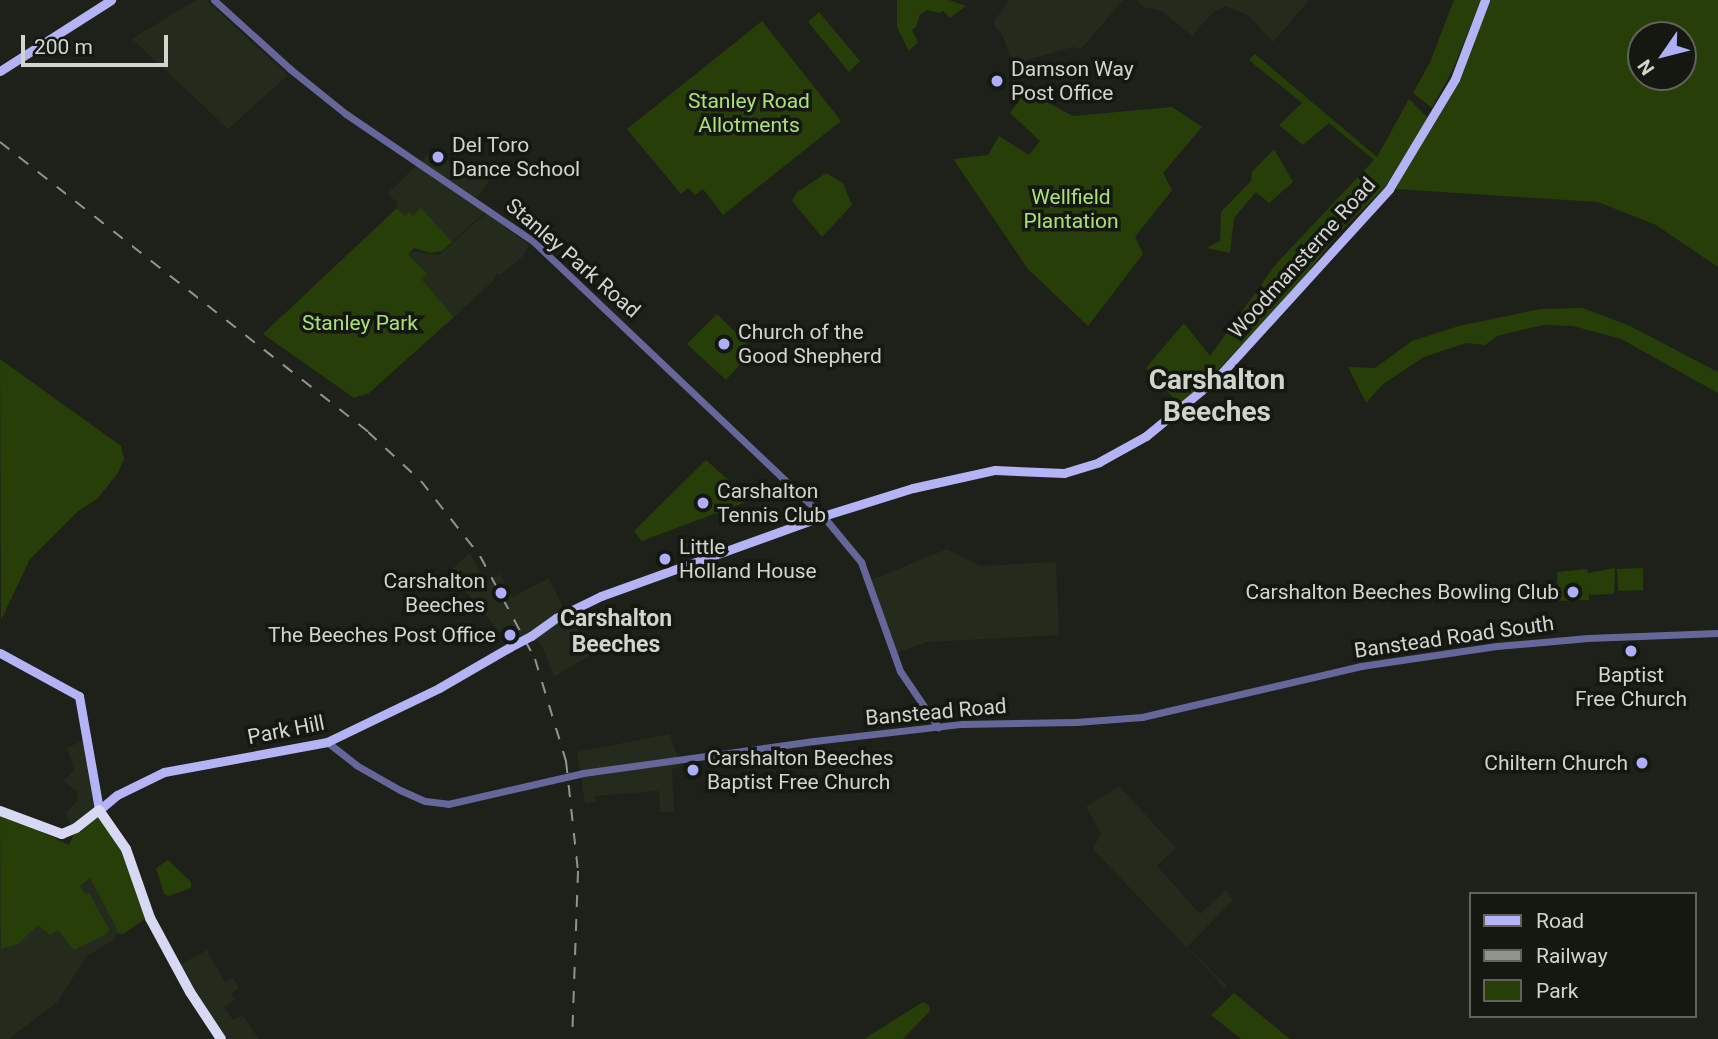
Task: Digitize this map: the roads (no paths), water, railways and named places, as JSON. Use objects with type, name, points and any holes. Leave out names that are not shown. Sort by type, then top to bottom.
[{"type":"highway","points":[[0,811],[62,834],[76,828],[99,810],[126,849],[150,918],[190,992],[221,1039]]},
{"type":"main road","points":[[0,71],[111,0]]},
{"type":"main road","name":"Woodmansterne Road","points":[[531,636],[548,622],[601,596],[823,516],[913,488],[995,470],[1064,473],[1099,462],[1146,436],[1219,376],[1389,189],[1455,79],[1485,0]]},
{"type":"main road","name":"Park Hill","points":[[99,810],[117,795],[164,772],[327,742],[429,694],[531,636]]},
{"type":"main road","points":[[0,653],[74,691],[80,699],[99,810]]},
{"type":"street","name":"Stanley Park Road","points":[[214,0],[290,69],[346,114],[534,242],[823,516],[861,562],[900,671],[938,727]]},
{"type":"street","name":"Banstead Road South","points":[[1200,706],[1361,666],[1467,650],[1588,638],[1718,633]]},
{"type":"street","name":"Banstead Road","points":[[327,742],[376,777],[425,801],[448,804],[575,776],[814,741],[980,723],[1111,720],[1200,706]]},
{"type":"railway","points":[[0,142],[368,432],[421,481],[480,556],[535,659],[566,761],[578,871],[572,1039]]},
{"type":"place","name":"Damson Way Post Office","points":[[997,81]]},
{"type":"place","name":"Del Toro Dance School","points":[[438,157]]},
{"type":"place","name":"Church of the Good Shepherd","points":[[724,344]]},
{"type":"place","name":"Carshalton Tennis Club","points":[[703,503]]},
{"type":"place","name":"Little Holland House","points":[[665,559]]},
{"type":"place","name":"Carshalton Beeches Bowling Club","points":[[1573,592]]},
{"type":"place","name":"Carshalton Beeches","points":[[501,593]]},
{"type":"place","name":"The Beeches Post Office","points":[[510,635]]},
{"type":"place","name":"Baptist Free Church","points":[[1631,651]]},
{"type":"place","name":"Chiltern Church","points":[[1642,763]]},
{"type":"place","name":"Carshalton Beeches Baptist Free Church","points":[[693,770]]},
{"type":"district","name":"Carshalton Beeches","points":[[1217,396]]},
{"type":"district","name":"Carshalton Beeches","points":[[616,632]]},
{"type":"park label","name":"Stanley Road Allotments","points":[[749,113]]},
{"type":"park label","name":"Wellfield Plantation","points":[[1071,209]]},
{"type":"park label","name":"Stanley Park","points":[[360,323]]}]
